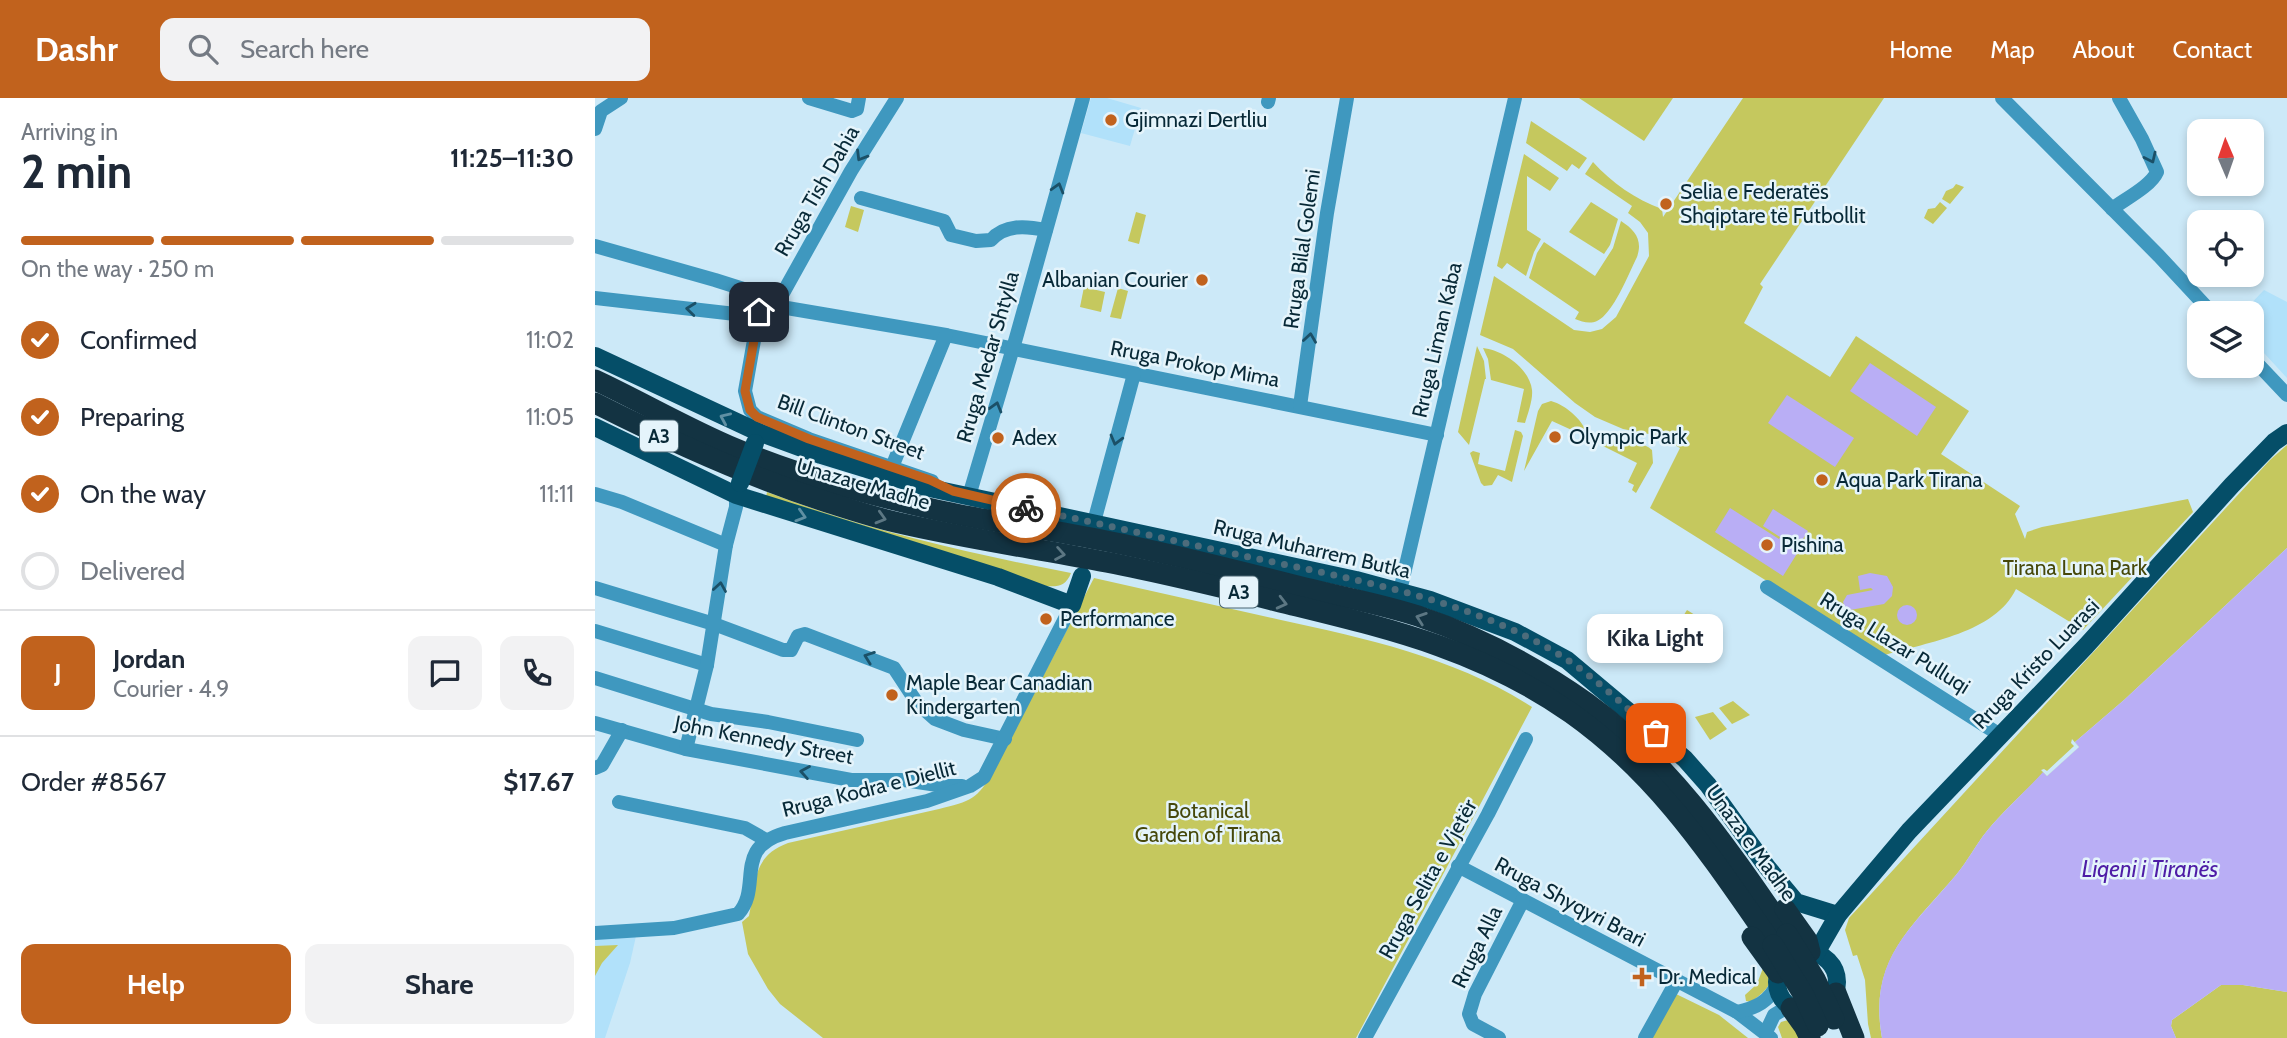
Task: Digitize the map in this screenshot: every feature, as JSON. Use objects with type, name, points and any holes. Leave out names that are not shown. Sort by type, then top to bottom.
[{"type":"highway","points":[[595,371],[615,380],[629,396]]},
{"type":"highway","name":"Unaza e Madhe","points":[[595,380],[733,448],[775,465],[932,509],[1105,540],[1377,604],[1442,625],[1500,661]]},
{"type":"highway","name":"Unaza e Madhe","points":[[595,403],[666,439],[726,465],[891,521],[1104,561],[1390,629],[1456,651],[1530,666],[1589,704],[1617,726],[1653,760],[1698,810],[1780,940],[1815,979],[1825,1032]]},
{"type":"highway","points":[[1778,978],[1696,856],[1655,803],[1572,725],[1501,678],[1500,661],[1521,654],[1565,681],[1634,730],[1672,763],[1706,797],[1817,954]]},
{"type":"highway","points":[[1836,993],[1854,1038]]},
{"type":"highway","points":[[1785,1010],[1825,1032]]},
{"type":"main road","name":"Rruga Muharrem Butka","points":[[595,356],[757,437],[881,474],[925,487],[961,493],[1093,526],[1400,592],[1500,625],[1567,660],[1685,759],[1708,785],[1767,867],[1796,902],[1838,915]]},
{"type":"main road","points":[[595,427],[738,489],[998,577],[1072,605]]},
{"type":"main road","name":"Rruga Kristo Luarasi","points":[[1817,954],[1838,915],[1917,822],[2121,607],[2232,485],[2274,442],[2287,433]]},
{"type":"main road","points":[[738,489],[757,437]]},
{"type":"main road","name":"Rruga Kodra e Diellit","points":[[1072,605],[1082,576]]},
{"type":"main road","points":[[1817,954],[1833,965],[1837,975],[1836,993],[1828,1004],[1815,1011],[1785,1010],[1778,978],[1790,957],[1817,954]]},
{"type":"street","points":[[595,129],[601,111],[621,98]]},
{"type":"street","points":[[809,98],[852,111],[857,109],[859,98]]},
{"type":"street","name":"Rruga Tish Dahia","points":[[765,308],[783,293],[829,210],[897,98]]},
{"type":"street","name":"Rruga Medar Shtylla","points":[[961,493],[1013,348],[1083,98]]},
{"type":"street","name":"Rruga Bilal Golemi","points":[[1300,406],[1327,213],[1347,98]]},
{"type":"street","name":"Rruga Liman Kaba","points":[[1400,592],[1515,98]]},
{"type":"street","points":[[2002,98],[2200,301]]},
{"type":"street","points":[[2112,209],[2147,184],[2157,172],[2119,98]]},
{"type":"street","name":"Rruga Medar Shtylla","points":[[861,198],[943,221],[951,235],[976,242],[991,240],[997,233],[1009,228],[1030,227],[1046,230]]},
{"type":"street","points":[[595,246],[756,293],[765,308]]},
{"type":"street","name":"Rruga Prokop Mima","points":[[595,298],[744,315],[765,308],[946,335],[1437,435]]},
{"type":"street","name":"Bill Clinton Street","points":[[765,308],[745,391],[750,410],[757,417],[961,493]]},
{"type":"street","points":[[892,467],[946,335]]},
{"type":"street","points":[[2264,371],[2287,395]]},
{"type":"street","points":[[1093,526],[1134,374]]},
{"type":"street","points":[[686,749],[707,665],[726,545],[738,489]]},
{"type":"street","points":[[595,494],[622,502],[726,545]]},
{"type":"street","name":"Rruga Llazar Pulluqi","points":[[1767,587],[2000,735]]},
{"type":"street","points":[[595,588],[714,624],[776,648],[791,650],[800,635],[831,643],[894,668],[917,703],[935,719],[964,730],[1005,739]]},
{"type":"street","name":"Rruga Kodra e Diellit","points":[[595,933],[674,928],[738,914],[747,899],[749,872],[755,855],[766,839],[927,801],[970,786],[984,776],[1005,739],[1072,605]]},
{"type":"street","points":[[595,631],[707,665]]},
{"type":"street","points":[[595,678],[711,714],[768,722],[856,740]]},
{"type":"street","name":"John Kennedy Street","points":[[595,723],[686,749],[851,780],[904,780],[944,786],[970,786]]},
{"type":"street","points":[[595,768],[602,765],[622,730]]},
{"type":"street","name":"Rruga Selita e Vjetër","points":[[1365,1038],[1526,739]]},
{"type":"street","points":[[619,802],[745,828],[766,839]]},
{"type":"street","name":"Rruga Shyqyri Brari","points":[[1458,866],[1737,1012],[1762,1029]]},
{"type":"street","name":"Rruga Alla","points":[[1499,1038],[1473,1024],[1469,1014],[1475,994],[1523,900]]},
{"type":"street","points":[[1737,1012],[1762,1003],[1770,996],[1778,978]]},
{"type":"street","points":[[1646,1038],[1677,982]]},
{"type":"street","points":[[1762,1003],[1762,1029]]},
{"type":"street","points":[[1762,1029],[1785,1010]]},
{"type":"shaded area","name":"Gjimnazi Dertliu","points":[[1091,98],[1107,98],[1141,108],[1130,146],[1081,133]]},
{"type":"shaded area","points":[[2264,290],[2287,302],[2287,378],[2264,353],[2264,301],[2253,301]]},
{"type":"shaded area","points":[[636,936],[630,963],[605,1038],[595,1038],[595,937]]},
{"type":"green space","points":[[1579,98],[1673,98],[1644,141]]},
{"type":"green space","name":"Tirana Luna Park","points":[[1743,98],[1884,98],[1760,284],[1763,287],[1744,323],[1830,377],[1856,336],[1969,411],[1941,454],[2020,506],[2015,514],[2025,539],[2027,532],[2042,527],[2188,499],[2193,512],[2083,630],[2016,589],[2006,604],[1977,626],[1940,640],[1885,655],[1650,508],[1680,448],[1659,436],[1623,429],[1595,417],[1513,349],[1480,335],[1494,276],[1574,330],[1590,332],[1602,329],[1616,317],[1649,256],[1648,233],[1640,222],[1628,213],[1632,206],[1585,174],[1593,162],[1625,190],[1662,209],[1663,217]]},
{"type":"green space","points":[[1531,121],[1587,158],[1579,169],[1572,164],[1567,171],[1526,143]]},
{"type":"green space","points":[[1524,154],[1559,178],[1550,191],[1527,176],[1527,230],[1541,239],[1526,276],[1507,263],[1502,269],[1497,266]]},
{"type":"green space","points":[[1956,184],[1964,187],[1950,204],[1942,199],[1946,191]]},
{"type":"green space","points":[[1591,202],[1618,219],[1610,245],[1604,254],[1569,232]]},
{"type":"green space","points":[[1940,202],[1947,208],[1933,224],[1924,218],[1928,209],[1935,208]]},
{"type":"green space","points":[[851,206],[864,210],[858,232],[845,227]]},
{"type":"green space","points":[[1136,212],[1146,215],[1139,244],[1128,241]]},
{"type":"green space","points":[[1621,221],[1634,232],[1639,245],[1630,273],[1615,302],[1603,317],[1592,322],[1575,319],[1579,312],[1529,278],[1537,253],[1544,242],[1595,276],[1613,248]]},
{"type":"green space","points":[[1084,287],[1105,292],[1101,312],[1080,307]]},
{"type":"green space","points":[[1118,288],[1128,291],[1121,319],[1110,317]]},
{"type":"green space","points":[[1477,346],[1484,361],[1486,379],[1469,445],[1458,432]]},
{"type":"green space","points":[[1483,348],[1499,352],[1514,362],[1530,382],[1532,394],[1525,423],[1517,422],[1524,389],[1491,380],[1488,359]]},
{"type":"green space","points":[[1551,401],[1574,415],[1586,431],[1587,437],[1552,421],[1524,471],[1538,411],[1542,404]]},
{"type":"green space","points":[[1515,430],[1523,436],[1512,482],[1498,475],[1492,485],[1484,486],[1470,453],[1480,453],[1478,464],[1505,471]]},
{"type":"green space","points":[[1610,440],[1632,441],[1652,450],[1653,463],[1636,493],[1632,490],[1634,485],[1628,482],[1637,463],[1603,446]]},
{"type":"green space","points":[[2287,445],[2287,548],[2075,742],[2079,747],[2047,776],[2043,773],[1994,823],[1960,870],[1909,929],[1897,947],[1887,966],[1881,987],[1879,1011],[1882,1038],[1871,1038],[1865,980],[1857,955],[1853,956],[1845,930],[1849,918],[2270,460]]},
{"type":"green space","points":[[767,492],[841,518],[917,539],[1071,573],[1061,585],[1046,586],[766,497]]},
{"type":"green space","name":"Botanical Garden of Tirana","points":[[1094,578],[1411,652],[1473,675],[1532,707],[1356,1038],[823,1038],[780,1004],[748,954],[742,922],[749,916],[755,882],[762,863],[768,855],[788,843],[950,806],[966,801],[978,793],[994,770]]},
{"type":"green space","points":[[1687,610],[1711,625],[1690,659],[1666,644]]},
{"type":"green space","points":[[1733,701],[1750,715],[1732,724],[1719,708]]},
{"type":"green space","points":[[1713,712],[1727,729],[1710,740],[1695,717]]},
{"type":"green space","points":[[618,945],[602,963],[595,976],[595,946]]},
{"type":"green space","points":[[1763,968],[1769,978],[1767,987],[1751,1002],[1746,1001],[1745,995],[1757,984]]},
{"type":"green space","points":[[2221,985],[2243,985],[2287,992],[2287,1038],[2176,1038],[2171,1026],[2172,1020]]},
{"type":"green space","points":[[1674,993],[1719,1015],[1748,1038],[1650,1038]]},
{"type":"green space","points":[[1788,1020],[1805,1038],[1782,1038],[1778,1027],[1781,1022]]},
{"type":"water","points":[[1870,363],[1936,407],[1917,436],[1850,391]]},
{"type":"water","points":[[1787,395],[1854,438],[1835,467],[1768,423]]},
{"type":"water","name":"Pishina","points":[[1730,508],[1779,539],[1780,537],[1763,526],[1773,509],[1808,531],[1783,576],[1715,532]]},
{"type":"water","name":"Liqeni i Tiranës","points":[[2287,548],[2287,992],[2243,985],[2221,985],[2172,1020],[2171,1026],[2176,1038],[1882,1038],[1879,1010],[1881,986],[1887,966],[1909,929],[1960,870],[1987,831],[2043,772],[2047,776],[2079,747],[2075,742]]},
{"type":"water","name":"Pishina","points":[[1870,573],[1887,576],[1893,587],[1892,596],[1884,604],[1850,610],[1845,607],[1843,602],[1847,595],[1873,590],[1860,590],[1858,576]]},
{"type":"water","points":[[1903,605],[1911,605],[1917,615],[1911,625],[1903,625],[1897,619],[1897,611]]},
{"type":"pier","points":[[2072,739],[2079,747],[2047,776],[2041,770],[2047,771],[2074,746]]},
{"type":"way so far","points":[[1026,508],[1356,580],[1430,600],[1515,632],[1567,660],[1656,733]]},
{"type":"place","name":"Gjimnazi Dertliu","points":[[1111,120]]},
{"type":"place","name":"Selia e Federatës Shqiptare të Futbollit","points":[[1666,204]]},
{"type":"place","name":"Albanian Courier","points":[[1202,280]]},
{"type":"place","name":"Olympic Park","points":[[1555,437]]},
{"type":"place","name":"Adex","points":[[998,438]]},
{"type":"place","name":"Aqua Park Tirana","points":[[1822,480]]},
{"type":"place","name":"Pishina","points":[[1767,545]]},
{"type":"place","name":"Performance","points":[[1046,619]]},
{"type":"place","name":"Maple Bear Canadian Kindergarten","points":[[892,695]]},
{"type":"place","name":"Kika Light","points":[[1656,733]]},
{"type":"place","name":"Dr. Medical","points":[[1642,977]]},
{"type":"route","points":[[759,312],[745,391],[750,410],[757,417],[809,439],[930,480],[953,491],[1026,508]]}]
